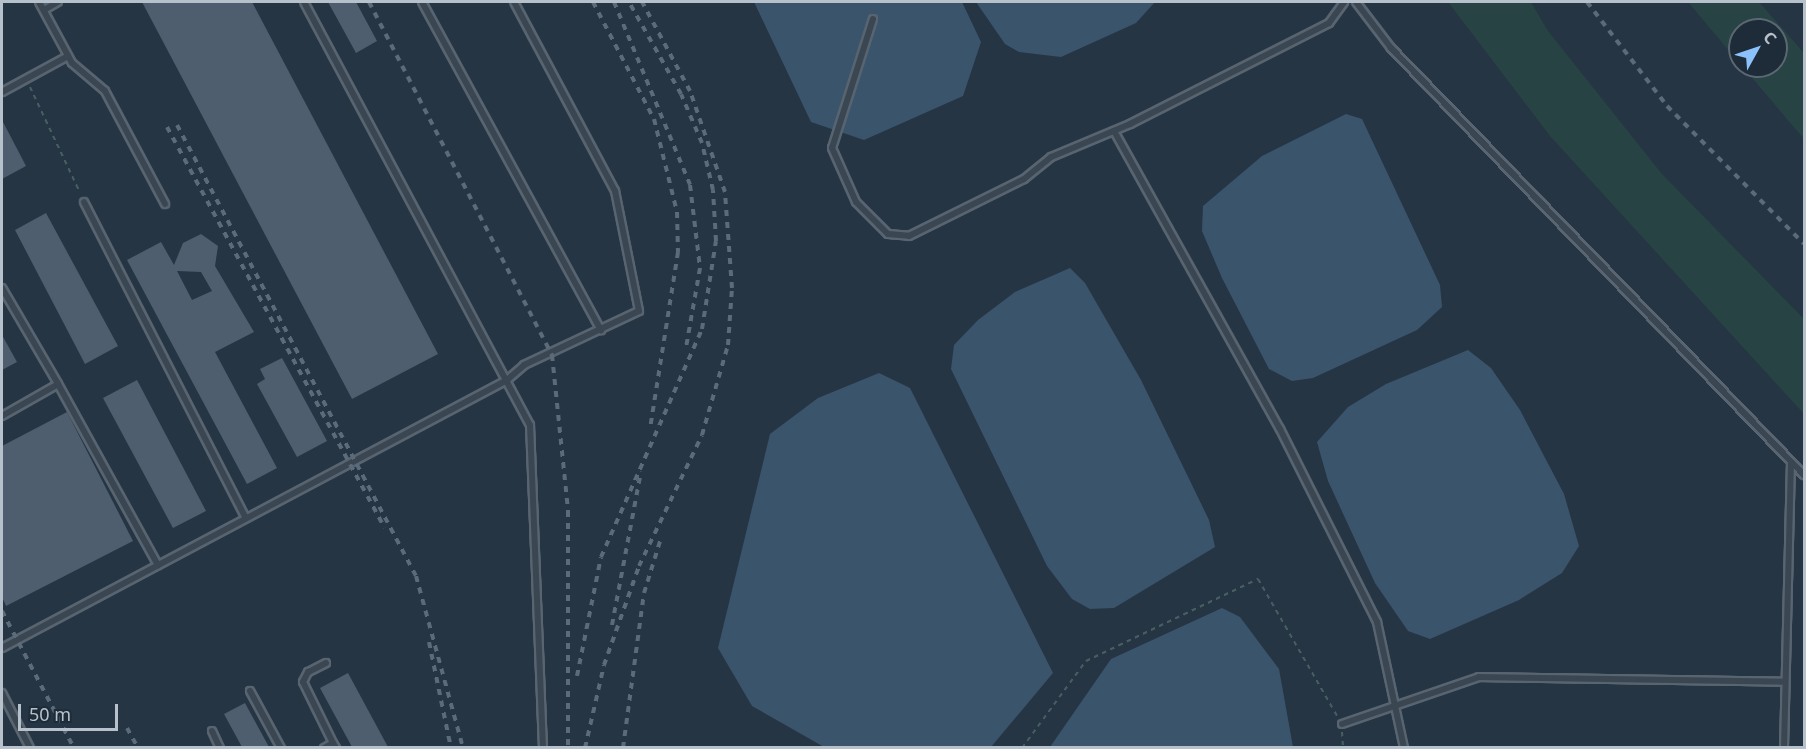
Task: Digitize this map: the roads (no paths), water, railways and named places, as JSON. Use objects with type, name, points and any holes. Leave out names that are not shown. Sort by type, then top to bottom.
[{"type":"lane","points":[[39,2],[68,56],[105,91],[165,204]]},
{"type":"lane","points":[[44,9],[58,2]]},
{"type":"lane","points":[[304,2],[530,425],[544,747]]},
{"type":"lane","points":[[422,2],[601,330]]},
{"type":"lane","points":[[2,648],[507,380],[524,365],[639,311],[615,191],[514,2]]},
{"type":"lane","points":[[873,19],[831,148],[856,202],[888,234],[909,236],[1024,179],[1051,157],[1114,131],[1329,23],[1344,2]]},
{"type":"lane","points":[[1356,2],[1391,48],[1804,475]]},
{"type":"lane","points":[[2,92],[68,56]]},
{"type":"lane","points":[[1114,131],[1280,429],[1377,622],[1404,747]]},
{"type":"lane","points":[[84,202],[246,518]]},
{"type":"lane","points":[[2,288],[158,565]]},
{"type":"lane","points":[[2,416],[58,384]]},
{"type":"lane","points":[[1784,747],[1791,462]]},
{"type":"lane","points":[[324,747],[335,745],[303,682],[308,672],[326,663]]},
{"type":"lane","points":[[1342,724],[1479,677],[1785,682]]},
{"type":"lane","points":[[250,691],[281,747]]},
{"type":"lane","points":[[2,693],[30,747]]},
{"type":"lane","points":[[212,731],[220,747]]},
{"type":"water","points":[[754,2],[962,2],[981,42],[963,96],[864,140],[811,122]]},
{"type":"water","points":[[976,2],[1155,2],[1136,23],[1061,57],[1019,52],[1005,44]]},
{"type":"water","points":[[1346,114],[1362,119],[1440,285],[1442,307],[1417,330],[1313,378],[1292,381],[1269,369],[1222,278],[1202,231],[1203,206],[1262,156]]},
{"type":"water","points":[[1070,268],[1085,283],[1141,380],[1209,520],[1215,547],[1114,608],[1090,609],[1072,599],[1047,566],[951,369],[954,345],[978,320],[1015,292]]},
{"type":"water","points":[[1468,350],[1491,368],[1520,410],[1564,494],[1579,546],[1562,573],[1519,600],[1430,639],[1408,631],[1375,583],[1328,481],[1317,442],[1348,407],[1386,384]]},
{"type":"water","points":[[879,373],[910,388],[1053,673],[991,747],[824,747],[752,706],[718,648],[770,434],[818,398]]},
{"type":"water","points":[[1222,608],[1240,617],[1279,669],[1293,747],[1050,747],[1111,659]]},
{"type":"railway","points":[[369,2],[552,355],[568,511],[568,748]]},
{"type":"railway","points":[[593,2],[654,119],[677,212],[678,252],[650,428]]},
{"type":"railway","points":[[614,2],[690,185],[700,268],[686,347]]},
{"type":"railway","points":[[577,676],[601,557],[702,329],[716,241],[713,190],[702,143],[681,94],[629,2]]},
{"type":"railway","points":[[585,748],[604,665],[639,566],[702,435],[728,345],[732,288],[725,192],[690,91],[642,2]]},
{"type":"railway","points":[[1587,2],[1667,106],[1804,244]]},
{"type":"railway","points":[[177,125],[416,576],[463,748]]},
{"type":"railway","points":[[167,127],[385,528]]},
{"type":"railway","points":[[612,625],[641,472]]},
{"type":"railway","points":[[623,748],[644,593],[661,538]]},
{"type":"railway","points":[[2,611],[74,748]]},
{"type":"railway","points":[[429,642],[451,748]]},
{"type":"railway","points":[[127,728],[138,748]]}]
